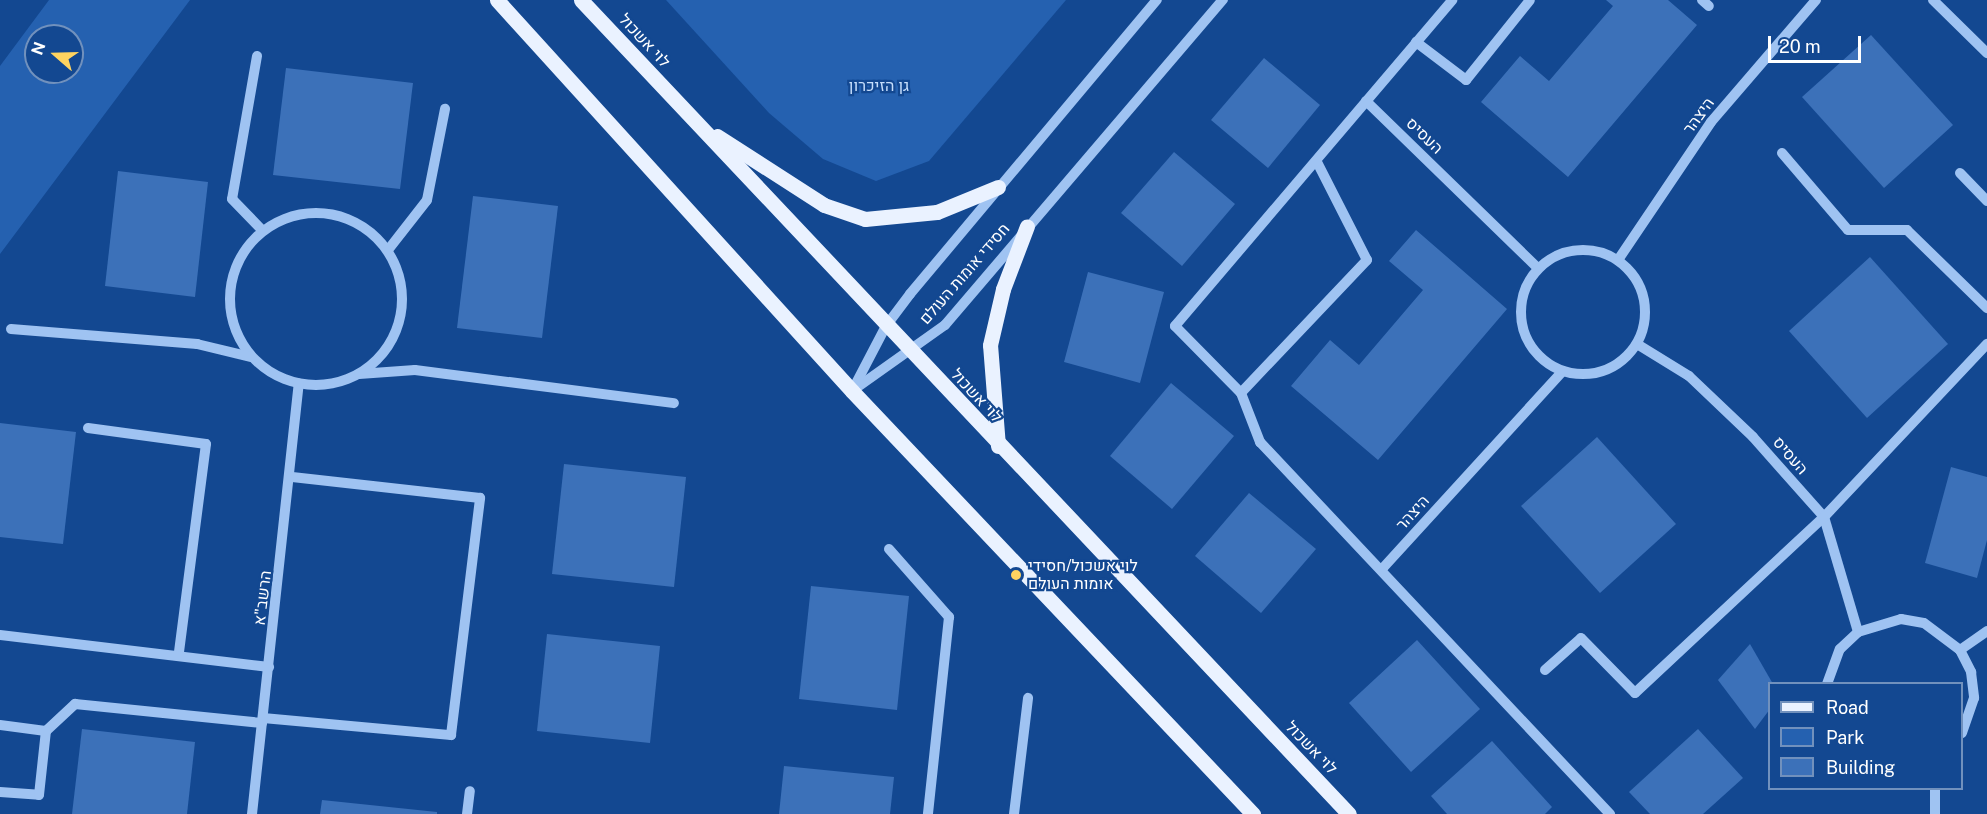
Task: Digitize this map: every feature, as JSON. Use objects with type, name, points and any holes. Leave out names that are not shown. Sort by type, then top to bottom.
[{"type":"main road","points":[[497,0],[852,391],[1253,814]]},
{"type":"main road","name":"לוי אשכול","points":[[581,0],[998,446],[1349,814]]},
{"type":"main road","points":[[693,120],[824,205],[865,219],[938,212],[998,187]]},
{"type":"main road","points":[[998,446],[990,345],[1004,289],[1027,226]]},
{"type":"street","name":"חסידי אומות העולם","points":[[852,391],[886,326],[998,187],[1158,0]]},
{"type":"street","name":"חסידי אומות העולם","points":[[852,391],[912,353],[945,325],[1027,226],[1223,0]]},
{"type":"street","points":[[1452,0],[1317,162],[1175,326],[1241,393],[1260,442],[1382,569],[1610,814]]},
{"type":"street","points":[[1416,42],[1466,80],[1530,0]]},
{"type":"street","name":"היצהר","points":[[1618,260],[1711,122],[1816,0]]},
{"type":"street","points":[[1934,0],[1987,53]]},
{"type":"street","points":[[257,56],[232,199],[262,230]]},
{"type":"street","name":"העסיס","points":[[1366,101],[1538,268]]},
{"type":"street","points":[[388,250],[427,200],[445,109]]},
{"type":"street","points":[[1782,153],[1848,230],[1907,230],[1987,308]]},
{"type":"street","points":[[1241,393],[1367,260],[1317,162]]},
{"type":"street","points":[[1960,173],[1987,201]]},
{"type":"street","points":[[315,212],[343,216],[368,229],[388,250],[401,295],[396,332],[381,356],[358,374],[340,382],[299,384],[273,375],[251,357],[236,333],[229,306],[232,277],[243,251],[262,230],[287,216],[315,212]]},
{"type":"street","points":[[1586,249],[1618,260],[1641,289],[1645,308],[1637,344],[1612,367],[1587,374],[1563,371],[1544,361],[1522,326],[1521,306],[1538,268],[1552,257],[1586,249]]},
{"type":"street","points":[[11,329],[197,344],[251,357]]},
{"type":"street","name":"העסיס","points":[[1637,344],[1689,376],[1753,437],[1824,517],[1858,632]]},
{"type":"street","points":[[1545,670],[1581,638],[1635,693],[1824,517],[1987,344]]},
{"type":"street","points":[[358,374],[415,370],[674,403]]},
{"type":"street","name":"היצהר","points":[[1382,569],[1563,371]]},
{"type":"street","name":"הרשב\"א","points":[[252,814],[291,477],[299,384]]},
{"type":"street","points":[[88,428],[206,444],[179,653]]},
{"type":"street","points":[[0,792],[39,795],[46,731],[75,704],[452,735],[480,498],[291,477]]},
{"type":"street","points":[[889,549],[949,617],[928,814]]},
{"type":"street","points":[[1828,682],[1840,649],[1858,632],[1879,622],[1913,621],[1944,634],[1960,650],[1971,672],[1974,698],[1963,730]]},
{"type":"street","points":[[1960,650],[1987,631]]},
{"type":"street","points":[[0,635],[179,653],[269,667]]},
{"type":"street","points":[[1014,814],[1028,698]]},
{"type":"street","points":[[0,725],[46,731]]},
{"type":"street","points":[[1935,790],[1935,814]]},
{"type":"street","points":[[467,814],[470,791]]},
{"type":"green space","points":[[49,0],[190,0],[0,254],[0,66],[24,34],[24,84],[84,84],[84,24],[31,24]]},
{"type":"green space","name":"גן הזיכרון","points":[[666,0],[1066,0],[929,161],[876,181],[823,159],[769,113]]},
{"type":"building","points":[[1606,0],[1668,0],[1697,25],[1568,177],[1481,102],[1520,56],[1549,81],[1613,6]]},
{"type":"building","points":[[1871,35],[1953,125],[1884,188],[1802,97]]},
{"type":"building","points":[[1264,58],[1320,105],[1268,168],[1211,120]]},
{"type":"building","points":[[286,68],[413,83],[400,189],[273,175]]},
{"type":"building","points":[[1174,152],[1235,204],[1182,266],[1121,213]]},
{"type":"building","points":[[118,171],[208,182],[195,297],[105,286]]},
{"type":"building","points":[[473,196],[558,206],[542,338],[457,328]]},
{"type":"building","points":[[1416,230],[1507,309],[1378,460],[1291,386],[1330,340],[1359,365],[1423,290],[1389,261]]},
{"type":"building","points":[[1870,257],[1948,344],[1867,418],[1789,331]]},
{"type":"building","points":[[1088,272],[1164,292],[1140,383],[1064,362]]},
{"type":"building","points":[[1171,383],[1234,436],[1172,509],[1110,456]]},
{"type":"building","points":[[0,423],[76,432],[63,544],[0,537]]},
{"type":"building","points":[[1597,437],[1676,524],[1600,593],[1521,506]]},
{"type":"building","points":[[564,464],[686,477],[674,587],[552,574]]},
{"type":"building","points":[[1951,467],[1987,477],[1987,540],[1977,578],[1925,563]]},
{"type":"building","points":[[1249,493],[1316,549],[1261,613],[1195,556]]},
{"type":"building","points":[[811,586],[909,596],[897,710],[799,699]]},
{"type":"building","points":[[547,634],[660,646],[650,743],[537,731]]},
{"type":"building","points":[[1417,640],[1480,709],[1411,772],[1349,703]]},
{"type":"building","points":[[1750,644],[1772,682],[1768,682],[1768,712],[1755,729],[1718,680]]},
{"type":"building","points":[[82,729],[195,742],[187,814],[72,814]]},
{"type":"building","points":[[1698,729],[1743,778],[1703,814],[1650,814],[1629,792]]},
{"type":"building","points":[[1492,741],[1552,807],[1545,814],[1447,814],[1431,796]]},
{"type":"building","points":[[784,766],[894,777],[890,814],[779,814]]},
{"type":"building","points":[[322,800],[437,812],[437,814],[320,814]]},
{"type":"place","name":"לוי אשכול/חסידי אומות העולם","points":[[1016,575]]}]
